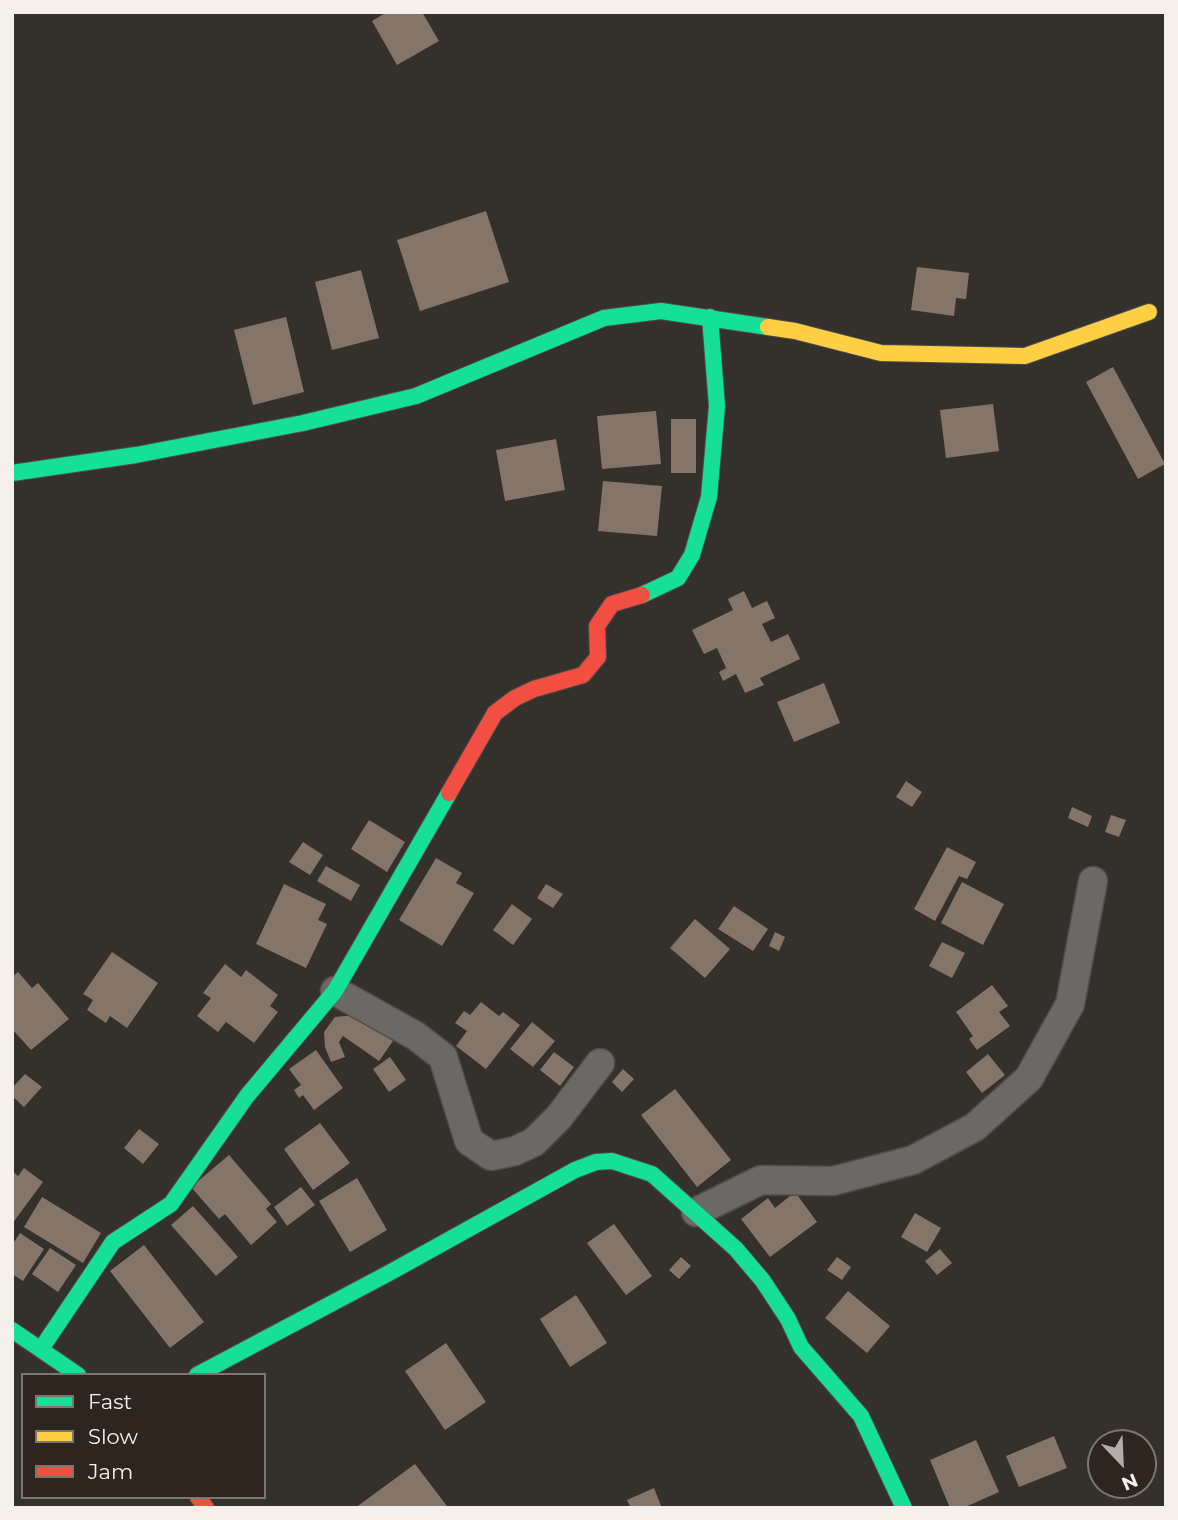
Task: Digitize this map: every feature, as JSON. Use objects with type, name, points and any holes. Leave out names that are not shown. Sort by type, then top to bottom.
[{"type":"street","points":[[12,473],[136,455],[303,423],[415,397],[604,318],[661,311],[795,331],[881,352],[1026,356],[1149,312]]},
{"type":"street","points":[[41,1349],[113,1242],[171,1204],[247,1096],[335,991],[495,713],[514,698],[534,689],[583,675],[598,657],[597,626],[612,604],[652,592],[678,578],[692,555],[709,497],[717,406],[710,317]]},
{"type":"street","points":[[696,1212],[761,1180],[833,1181],[913,1160],[975,1127],[1029,1078],[1070,1004],[1093,881]]},
{"type":"street","points":[[335,991],[416,1036],[443,1057],[469,1142],[491,1156],[515,1151],[534,1142],[559,1117],[600,1063]]},
{"type":"street","points":[[201,1373],[575,1170],[596,1162],[612,1161],[652,1174],[736,1249],[788,1319],[801,1347],[861,1416],[904,1508]]},
{"type":"street","points":[[12,1330],[75,1373]]},
{"type":"building","points":[[387,12],[422,12],[439,41],[397,65],[372,21]]},
{"type":"building","points":[[486,211],[509,282],[420,311],[397,240]]},
{"type":"building","points":[[917,267],[969,273],[966,299],[956,298],[954,316],[911,310]]},
{"type":"building","points":[[361,270],[379,338],[332,350],[315,282]]},
{"type":"building","points":[[286,317],[304,392],[253,405],[234,330]]},
{"type":"building","points":[[1113,367],[1165,464],[1138,479],[1086,382]]},
{"type":"building","points":[[993,404],[999,451],[946,458],[940,410]]},
{"type":"building","points":[[656,411],[661,464],[602,469],[597,416]]},
{"type":"building","points":[[671,419],[696,419],[696,473],[671,473]]},
{"type":"building","points":[[556,439],[565,490],[505,501],[496,450]]},
{"type":"building","points":[[603,481],[662,486],[657,536],[598,531]]},
{"type":"building","points":[[744,591],[752,608],[767,601],[775,618],[762,624],[771,642],[788,634],[800,659],[760,678],[764,685],[745,693],[736,674],[723,681],[719,672],[726,668],[717,648],[704,654],[692,630],[733,610],[728,599]]},
{"type":"building","points":[[824,683],[840,723],[794,742],[777,702]]},
{"type":"building","points":[[906,781],[922,792],[912,807],[896,797]]},
{"type":"building","points":[[1072,807],[1092,816],[1088,827],[1068,818]]},
{"type":"building","points":[[1111,815],[1126,820],[1119,837],[1105,832]]},
{"type":"building","points":[[369,820],[405,842],[387,872],[351,849]]},
{"type":"building","points":[[303,842],[323,855],[310,875],[289,862]]},
{"type":"building","points":[[947,847],[976,862],[967,879],[959,876],[935,921],[914,909]]},
{"type":"building","points":[[436,858],[462,873],[456,883],[474,893],[442,946],[399,920]]},
{"type":"building","points":[[326,866],[360,885],[351,901],[317,881]]},
{"type":"building","points":[[962,882],[1004,904],[983,945],[941,923]]},
{"type":"building","points":[[284,884],[326,904],[318,920],[327,924],[306,968],[256,944]]},
{"type":"building","points":[[546,884],[563,894],[553,908],[537,898]]},
{"type":"building","points":[[512,904],[532,919],[513,945],[493,930]]},
{"type":"building","points":[[734,906],[768,929],[753,951],[718,929]]},
{"type":"building","points":[[695,919],[730,949],[705,978],[670,948]]},
{"type":"building","points":[[775,932],[785,937],[779,951],[769,946]]},
{"type":"building","points":[[942,942],[965,953],[952,978],[929,966]]},
{"type":"building","points":[[112,952],[158,983],[127,1028],[110,1016],[106,1023],[87,1010],[93,1000],[83,994]]},
{"type":"building","points":[[225,964],[241,977],[246,970],[278,995],[270,1006],[278,1012],[254,1043],[226,1022],[218,1032],[197,1016],[211,998],[203,993]]},
{"type":"building","points":[[18,972],[32,988],[38,983],[69,1019],[31,1050],[12,1029],[12,977]]},
{"type":"building","points":[[992,985],[1008,1006],[999,1012],[1010,1026],[977,1050],[969,1039],[973,1036],[956,1012]]},
{"type":"building","points":[[481,1002],[499,1016],[503,1012],[520,1025],[486,1069],[456,1046],[467,1031],[455,1023],[464,1011],[470,1015]]},
{"type":"building","points":[[356,1015],[393,1041],[379,1061],[343,1036],[339,1042],[345,1057],[331,1062],[325,1047],[324,1032],[335,1017]]},
{"type":"building","points":[[532,1022],[555,1041],[533,1067],[510,1049]]},
{"type":"building","points":[[316,1050],[343,1088],[314,1110],[303,1095],[299,1098],[294,1090],[301,1085],[289,1069]]},
{"type":"building","points":[[554,1052],[574,1067],[560,1086],[540,1070]]},
{"type":"building","points":[[988,1054],[1005,1075],[982,1093],[966,1072]]},
{"type":"building","points":[[390,1057],[406,1080],[389,1092],[373,1069]]},
{"type":"building","points":[[623,1069],[634,1079],[622,1092],[612,1082]]},
{"type":"building","points":[[25,1074],[42,1087],[24,1107],[12,1096],[12,1088]]},
{"type":"building","points":[[675,1089],[731,1160],[697,1187],[641,1115]]},
{"type":"building","points":[[320,1123],[350,1163],[313,1190],[284,1149]]},
{"type":"building","points":[[139,1129],[159,1144],[143,1164],[124,1148]]},
{"type":"building","points":[[229,1155],[271,1204],[266,1209],[277,1222],[251,1245],[225,1214],[219,1219],[191,1187]]},
{"type":"building","points":[[24,1168],[43,1182],[12,1224],[12,1171],[18,1176]]},
{"type":"building","points":[[357,1178],[387,1230],[350,1252],[319,1201]]},
{"type":"building","points":[[301,1187],[315,1205],[287,1226],[274,1207]]},
{"type":"building","points":[[795,1192],[817,1222],[770,1257],[741,1219],[768,1198],[775,1208]]},
{"type":"building","points":[[42,1197],[101,1233],[83,1263],[24,1227]]},
{"type":"building","points":[[193,1206],[238,1257],[216,1276],[171,1225]]},
{"type":"building","points":[[915,1213],[941,1228],[927,1252],[901,1237]]},
{"type":"building","points":[[614,1224],[652,1276],[626,1295],[587,1243]]},
{"type":"building","points":[[20,1233],[44,1249],[23,1281],[12,1274],[12,1245]]},
{"type":"building","points":[[144,1245],[204,1322],[170,1348],[110,1271]]},
{"type":"building","points":[[50,1248],[76,1265],[58,1292],[32,1274]]},
{"type":"building","points":[[940,1249],[952,1263],[937,1275],[925,1261]]},
{"type":"building","points":[[681,1257],[691,1266],[679,1279],[669,1270]]},
{"type":"building","points":[[837,1257],[851,1267],[842,1280],[827,1270]]},
{"type":"building","points":[[848,1291],[890,1326],[867,1353],[825,1318]]},
{"type":"building","points":[[576,1295],[607,1343],[570,1367],[540,1319]]},
{"type":"building","points":[[446,1343],[486,1402],[445,1430],[405,1371]]},
{"type":"building","points":[[1054,1436],[1067,1468],[1019,1487],[1006,1456]]},
{"type":"building","points":[[976,1440],[999,1492],[963,1508],[950,1508],[930,1460]]},
{"type":"building","points":[[415,1464],[447,1506],[355,1508]]},
{"type":"building","points":[[654,1488],[662,1508],[631,1508],[627,1500]]},
{"type":"traffic: fast","points":[[12,473],[136,455],[303,423],[416,396],[604,318],[661,311],[768,327]]},
{"type":"traffic: fast","points":[[642,595],[678,578],[692,555],[709,497],[717,406],[710,317]]},
{"type":"traffic: fast","points":[[41,1349],[113,1242],[171,1204],[247,1096],[335,991],[449,793]]},
{"type":"traffic: fast","points":[[201,1373],[575,1170],[596,1162],[612,1161],[652,1174],[736,1249],[763,1281],[788,1319],[801,1347],[861,1416],[904,1508]]},
{"type":"traffic: fast","points":[[12,1330],[75,1373]]},
{"type":"traffic: slow","points":[[768,327],[795,331],[881,353],[1025,356],[1149,312]]},
{"type":"traffic: jam","points":[[449,793],[495,713],[515,698],[534,689],[583,675],[598,657],[597,626],[612,604],[642,595]]},
{"type":"traffic: jam","points":[[199,1499],[206,1508]]}]
